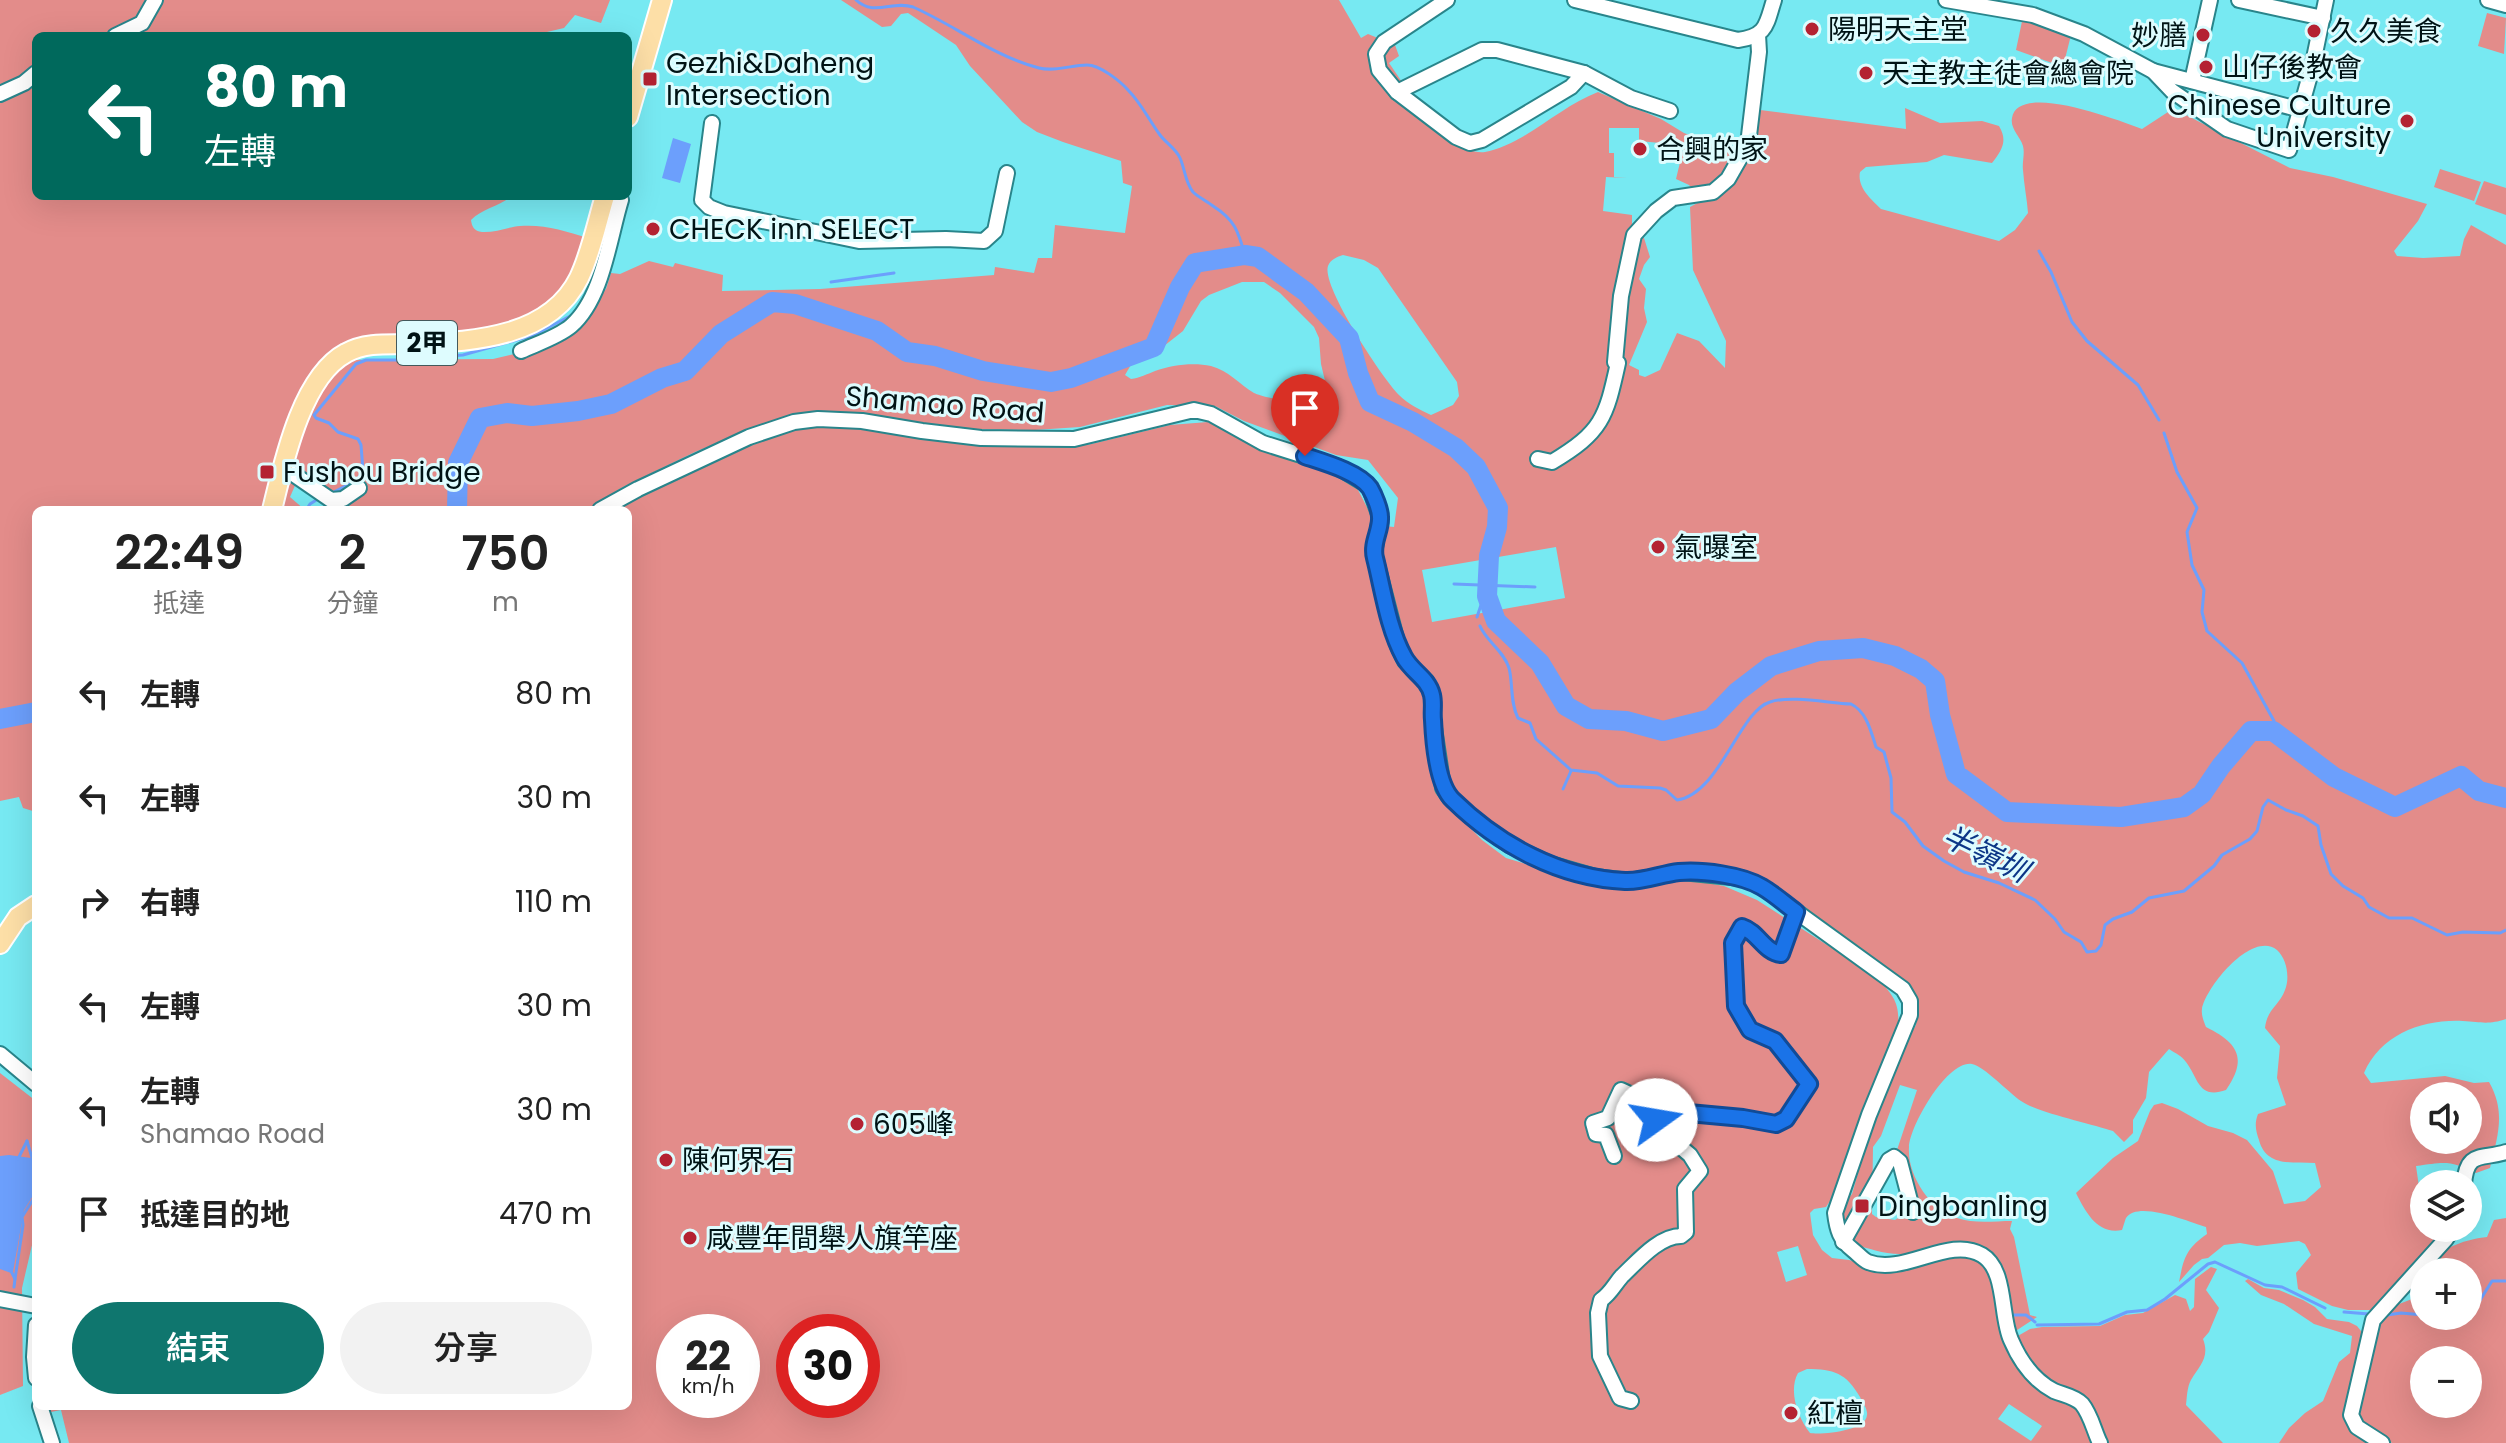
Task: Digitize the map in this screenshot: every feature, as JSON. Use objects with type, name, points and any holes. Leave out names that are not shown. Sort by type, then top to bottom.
[{"type":"main road","points":[[632,103],[662,0]]},
{"type":"main road","name":"2甲","points":[[273,506],[293,431],[308,396],[344,354],[365,346],[484,338],[511,332],[549,314],[573,289],[581,275],[601,235],[606,200]]},
{"type":"main road","points":[[0,944],[18,917],[32,908]]},
{"type":"street","points":[[123,32],[142,23],[155,0]]},
{"type":"street","points":[[1447,0],[1384,42],[1376,54],[1379,70],[1397,92],[1456,137],[1470,143],[1482,140],[1571,87],[1584,73]]},
{"type":"street","points":[[1575,0],[1738,40],[1758,35],[1766,25],[1774,0]]},
{"type":"street","points":[[1946,0],[2033,15],[2084,34],[2153,71],[2301,110]]},
{"type":"street","points":[[2192,81],[2210,0]]},
{"type":"street","points":[[2239,0],[2323,18]]},
{"type":"street","points":[[2153,71],[2172,91],[2227,129],[2289,150],[2326,0]]},
{"type":"street","points":[[2488,0],[2506,5]]},
{"type":"street","points":[[1538,459],[1552,462],[1571,450],[1591,435],[1604,415],[1618,363],[1615,362],[1621,296],[1634,235],[1673,198],[1713,192],[1728,179],[1748,144],[1759,52],[1758,35]]},
{"type":"street","points":[[1397,92],[1482,50],[1497,50],[1584,73],[1631,98],[1670,111]]},
{"type":"street","points":[[0,94],[32,76]]},
{"type":"street","points":[[712,123],[702,200],[709,207],[724,213],[859,241],[984,241],[995,231],[1007,173]]},
{"type":"street","points":[[521,351],[569,328],[585,310],[598,285],[601,235]]},
{"type":"street","name":"Shamao Road","points":[[608,506],[749,437],[794,422],[818,419],[862,421],[981,438],[1074,439],[1194,410],[1211,414],[1263,443],[1336,466],[1369,486],[1380,517],[1374,553],[1398,646],[1405,661],[1426,681],[1433,697],[1433,721],[1443,788],[1450,798],[1509,845],[1550,864],[1595,877],[1629,881],[1682,872],[1741,878],[1761,886],[1903,989],[1910,1001],[1910,1015],[1879,1088],[1835,1213],[1843,1242]]},
{"type":"street","points":[[283,467],[331,500],[343,499],[359,488]]},
{"type":"street","points":[[1631,1401],[1620,1398],[1600,1356],[1598,1313],[1601,1300],[1611,1294],[1621,1277],[1650,1251],[1669,1236],[1681,1236],[1686,1232],[1685,1189],[1700,1171],[1690,1155],[1659,1129],[1656,1110],[1776,1124],[1786,1119],[1809,1084],[1775,1041],[1750,1030],[1736,1006],[1733,943],[1742,927],[1749,929],[1774,953],[1781,954],[1796,912]]},
{"type":"street","points":[[0,1054],[32,1081]]},
{"type":"street","points":[[1614,1156],[1606,1135],[1596,1134],[1593,1123],[1608,1118],[1621,1090],[1636,1097],[1648,1130],[1659,1129]]},
{"type":"street","points":[[2465,1170],[2477,1157],[2506,1152]]},
{"type":"street","points":[[1913,1212],[1900,1162],[1894,1157],[1889,1160],[1843,1242],[1866,1261],[1890,1265],[1951,1251],[1967,1250],[1983,1255],[1994,1269],[2001,1289],[2008,1335],[2019,1357],[2033,1375],[2052,1390],[2082,1404],[2100,1443]]},
{"type":"street","points":[[2382,1443],[2357,1427],[2351,1415],[2373,1320],[2443,1242]]},
{"type":"street","points":[[0,1299],[28,1304]]},
{"type":"street","points":[[41,1410],[52,1443]]},
{"type":"shaded area","points":[[0,0],[610,0],[601,23],[575,15],[564,28],[547,32],[32,32],[32,200],[505,200],[475,216],[471,220],[474,228],[487,232],[538,226],[588,238],[579,273],[555,302],[514,325],[328,359],[266,506],[32,506],[32,811],[23,808],[19,797],[0,801]]},
{"type":"shaded area","points":[[841,0],[1339,0],[1361,38],[1368,34],[1395,45],[1399,56],[1389,63],[1443,133],[1457,144],[1485,152],[1524,136],[1598,92],[1661,119],[1684,133],[1754,155],[1760,110],[1906,129],[1905,108],[1940,123],[1982,121],[1999,126],[2003,136],[2001,150],[1992,163],[1944,155],[1927,162],[1866,167],[1860,172],[1860,178],[1866,193],[1881,209],[1999,241],[2015,230],[2028,213],[2024,149],[2012,122],[2018,108],[2032,103],[2050,103],[2093,112],[2142,129],[2168,112],[2186,115],[2290,168],[2427,204],[2418,221],[2394,251],[2397,256],[2460,256],[2471,225],[2506,245],[2506,1019],[2489,1023],[2448,1021],[2419,1026],[2381,1048],[2364,1073],[2371,1083],[2445,1076],[2470,1082],[2410,1082],[2410,1154],[2482,1154],[2482,1082],[2489,1082],[2494,1093],[2499,1114],[2498,1134],[2490,1168],[2469,1170],[2447,1163],[2416,1166],[2417,1170],[2410,1170],[2410,1242],[2435,1242],[2421,1258],[2410,1258],[2410,1271],[2376,1310],[2348,1310],[2332,1306],[2298,1289],[2296,1273],[2311,1255],[2305,1244],[2299,1241],[2257,1246],[2240,1243],[2224,1245],[2194,1265],[2179,1282],[2187,1254],[2207,1234],[2206,1227],[2164,1214],[2141,1211],[2126,1218],[2122,1230],[2114,1231],[2100,1226],[2084,1208],[2076,1193],[2113,1158],[2138,1141],[2150,1111],[2154,1105],[2162,1103],[2208,1126],[2247,1140],[2273,1171],[2284,1204],[2305,1201],[2321,1187],[2315,1163],[2274,1159],[2262,1149],[2256,1130],[2258,1114],[2286,1105],[2277,1078],[2280,1046],[2265,1028],[2268,1016],[2285,990],[2287,974],[2280,954],[2267,946],[2243,954],[2232,964],[2212,988],[2202,1009],[2206,1027],[2226,1039],[2236,1052],[2237,1069],[2226,1090],[2210,1092],[2204,1089],[2184,1060],[2169,1049],[2149,1072],[2146,1098],[2133,1120],[2133,1133],[2124,1142],[2113,1131],[2028,1105],[1972,1064],[1952,1072],[1923,1110],[1909,1147],[1916,1180],[1929,1199],[1947,1214],[1970,1221],[2012,1221],[2010,1229],[2030,1315],[2037,1317],[2011,1334],[1991,1253],[1980,1247],[1959,1244],[1897,1254],[1852,1244],[1835,1215],[1852,1194],[1874,1117],[1897,1057],[1916,1025],[1917,1002],[1909,986],[1767,881],[1736,869],[1603,875],[1551,858],[1488,825],[1452,788],[1440,740],[1437,681],[1406,649],[1393,593],[1378,552],[1384,526],[1394,527],[1398,498],[1368,460],[1336,455],[1244,421],[1215,406],[1167,405],[1080,427],[1035,430],[941,429],[793,418],[760,425],[695,452],[621,488],[593,506],[334,506],[297,481],[290,497],[300,506],[279,506],[315,390],[343,360],[493,359],[535,349],[599,297],[606,289],[611,273],[620,274],[649,261],[673,267],[675,263],[723,275],[722,291],[820,289],[994,275],[995,267],[1034,273],[1038,258],[1052,258],[1055,225],[1125,233],[1132,186],[1123,183],[1121,161],[1037,132],[1022,122],[970,66],[956,45],[908,13],[901,14],[891,26],[882,27]],"holes":[[[1609,128],[1639,128],[1639,141],[1671,144],[1683,150],[1676,179],[1689,185],[1703,200],[1690,207],[1693,270],[1726,341],[1725,368],[1699,341],[1677,333],[1660,370],[1645,377],[1629,365],[1647,322],[1644,308],[1646,289],[1639,279],[1650,257],[1644,238],[1632,224],[1632,215],[1603,211],[1606,177],[1627,178],[1614,177],[1614,153],[1609,153]],[[1343,255],[1364,260],[1378,268],[1457,382],[1459,396],[1453,405],[1431,415],[1406,401],[1391,386],[1355,332],[1334,292],[1328,277],[1328,266],[1332,260]],[[1242,282],[1264,282],[1280,293],[1314,327],[1319,338],[1321,364],[1330,402],[1327,406],[1279,400],[1254,393],[1211,366],[1175,366],[1131,379],[1125,375],[1132,363],[1155,353],[1183,331],[1201,301]],[[1556,547],[1565,598],[1432,622],[1422,570]],[[1900,1085],[1917,1090],[1896,1153],[1901,1216],[1895,1220],[1872,1214],[1873,1147],[1881,1136]]]},
{"type":"shaded area","points":[[2025,7],[2074,23],[2063,67],[2016,50]]},
{"type":"shaded area","points":[[2487,13],[2506,18],[2504,54],[2478,46]]},
{"type":"shaded area","points":[[2440,169],[2481,182],[2474,201],[2434,187]]},
{"type":"shaded area","points":[[2484,181],[2506,188],[2506,215],[2475,204]]},
{"type":"shaded area","points":[[1208,422],[1260,450],[1343,476],[1357,488],[1371,515],[1371,554],[1393,648],[1405,670],[1424,688],[1437,794],[1482,840],[1506,858],[1586,882],[1680,878],[1724,886],[1757,900],[1877,977],[1895,1000],[1898,1029],[1840,1186],[1826,1207],[1810,1213],[1813,1235],[1822,1250],[1832,1258],[1890,1271],[1960,1255],[1970,1255],[1989,1268],[2010,1353],[2078,1408],[2095,1443],[69,1443],[61,1410],[632,1410],[632,506],[622,506],[697,466],[798,428],[847,425],[892,434],[1045,447],[1087,445],[1170,425]],"holes":[[[1798,1246],[1807,1275],[1786,1282],[1777,1252]],[[1807,1369],[1825,1370],[1850,1382],[1867,1410],[1865,1420],[1843,1431],[1810,1433],[1794,1396],[1798,1373]],[[2009,1404],[2042,1426],[2031,1441],[1998,1419]]]},
{"type":"shaded area","points":[[0,1073],[32,1098],[32,1245],[22,1288],[23,1386],[0,1395]]},
{"type":"shaded area","points":[[2506,1218],[2506,1443],[2392,1443],[2369,1428],[2359,1416],[2376,1326],[2394,1306],[2410,1300],[2410,1330],[2482,1330],[2482,1258],[2435,1258],[2456,1245],[2482,1242],[2482,1238],[2487,1237],[2494,1220]]},
{"type":"shaded area","points":[[2211,1267],[2217,1269],[2206,1290],[2219,1308],[2203,1339],[2205,1356],[2190,1383],[2186,1405],[2223,1443],[2104,1443],[2094,1416],[2029,1364],[2016,1337],[2030,1329],[2042,1327],[2100,1326],[2125,1315],[2143,1313],[2175,1295],[2186,1299],[2190,1311],[2194,1307],[2195,1279]]},
{"type":"shaded area","points":[[2248,1279],[2264,1288],[2279,1290],[2303,1300],[2327,1319],[2349,1322],[2361,1331],[2347,1415],[2375,1443],[2279,1443],[2289,1428],[2323,1401],[2339,1362],[2350,1353],[2352,1336],[2314,1324],[2284,1304],[2261,1295],[2245,1281]]},
{"type":"water","points":[[673,138],[691,144],[680,183],[662,178]]},
{"type":"water","points":[[0,1156],[32,1160],[32,1197],[24,1210],[11,1273],[0,1269]]},
{"type":"waterway","points":[[856,0],[877,8],[898,5],[913,7],[1006,56],[1039,68],[1087,65],[1109,74],[1133,95],[1178,155],[1193,192],[1231,221],[1245,255]]},
{"type":"waterway","points":[[2039,251],[2072,322],[2087,341],[2138,385],[2159,420]]},
{"type":"waterway","points":[[457,506],[458,463],[480,418],[507,413],[532,416],[611,404],[662,378],[685,371],[721,334],[772,302],[795,304],[877,331],[907,352],[935,356],[983,371],[1051,382],[1071,378],[1154,347],[1180,287],[1195,263],[1245,255],[1258,257],[1306,292],[1349,338],[1370,402],[1413,422],[1456,448],[1476,467],[1498,508],[1497,527],[1489,556],[1487,596],[1496,621],[1540,663],[1566,706],[1589,719],[1626,721],[1663,731],[1711,719],[1737,692],[1771,666],[1819,651],[1863,648],[1895,656],[1921,669],[1935,681],[1940,715],[1956,774],[2007,812],[2121,817],[2184,807],[2202,794],[2251,731],[2273,731],[2334,777],[2395,807],[2461,776],[2479,791],[2506,798]]},
{"type":"waterway","points":[[831,282],[894,273]]},
{"type":"waterway","points":[[332,493],[357,480],[363,471],[361,445],[358,439],[338,432],[314,415],[356,364],[366,360],[463,355],[534,335],[574,314]]},
{"type":"waterway","points":[[2164,433],[2177,472],[2197,508],[2187,532],[2192,565],[2204,590],[2202,612],[2207,631],[2242,663],[2274,721],[2273,731]]},
{"type":"waterway","points":[[309,506],[321,497]]},
{"type":"waterway","points":[[1454,584],[1535,587]]},
{"type":"waterway","name":"半嶺圳","points":[[1477,617],[1487,596]]},
{"type":"waterway","name":"半嶺圳","points":[[1480,626],[1507,662],[1518,718],[1530,723],[1536,739],[1571,770],[1597,773],[1618,786],[1660,788],[1677,800],[1692,794],[1705,783],[1748,720],[1770,702],[1799,699],[1851,704],[1864,716],[1876,747],[1884,752],[1891,778],[1892,812],[1905,822],[1923,846],[1964,872],[1999,883],[2035,900],[2064,932],[2081,942],[2087,952],[2096,951],[2101,945],[2105,925],[2113,919],[2132,912],[2149,898],[2184,891],[2214,866],[2222,855],[2250,839],[2257,831],[2268,800],[2318,826],[2331,874],[2363,898],[2369,907],[2389,918],[2412,918],[2447,935],[2500,933],[2506,930]]},
{"type":"waterway","points":[[0,719],[32,713]]},
{"type":"waterway","points":[[1563,789],[1571,771]]},
{"type":"waterway","points":[[27,1141],[32,1158]]},
{"type":"waterway","points":[[18,1159],[27,1141]]},
{"type":"waterway","points":[[15,1279],[22,1217],[32,1201]]},
{"type":"waterway","points":[[2037,1325],[2099,1324],[2127,1312],[2147,1310],[2208,1264],[2215,1262],[2265,1285],[2282,1287],[2325,1308]]},
{"type":"waterway","points":[[11,1271],[15,1279],[14,1287]]},
{"type":"waterway","points":[[2482,1297],[2492,1281],[2506,1281]]},
{"type":"waterway","points":[[2344,1312],[2369,1314]]},
{"type":"waterway","points":[[2387,1315],[2410,1314]]},
{"type":"waterway","points":[[2013,1315],[2026,1315],[2035,1322]]},
{"type":"place","name":"陽明天主堂","points":[[1812,29]]},
{"type":"place","name":"久久美食","points":[[2314,31]]},
{"type":"place","name":"妙膳","points":[[2203,35]]},
{"type":"place","name":"山仔後教會","points":[[2206,67]]},
{"type":"place","name":"天主教主徒會總會院","points":[[1866,73]]},
{"type":"place","name":"Gezhi&Daheng Intersection","points":[[650,79]]},
{"type":"place","name":"Chinese Culture University","points":[[2407,121]]},
{"type":"place","name":"合興的家","points":[[1640,149]]},
{"type":"place","name":"CHECK inn SELECT","points":[[653,229]]},
{"type":"place","name":"Fushou Bridge","points":[[267,472]]},
{"type":"place","name":"氣曝室","points":[[1658,547]]},
{"type":"place","name":"605峰","points":[[857,1124]]},
{"type":"place","name":"陳何界石","points":[[666,1160]]},
{"type":"place","name":"Dingbanling","points":[[1862,1206]]},
{"type":"place","name":"咸豐年間舉人旗竿座","points":[[690,1238]]},
{"type":"place","name":"紅檀","points":[[1791,1413]]},
{"type":"route","points":[[1305,456],[1352,475],[1369,486],[1374,497],[1380,517],[1374,553],[1386,601],[1405,661],[1426,681],[1433,697],[1433,721],[1443,788],[1450,798],[1509,845],[1550,864],[1595,877],[1629,881],[1682,872],[1741,878],[1761,886],[1796,912],[1781,954],[1774,953],[1749,929],[1742,927],[1733,943],[1736,1006],[1750,1030],[1775,1041],[1809,1084],[1786,1119],[1776,1124],[1656,1110],[1656,1120]]}]
